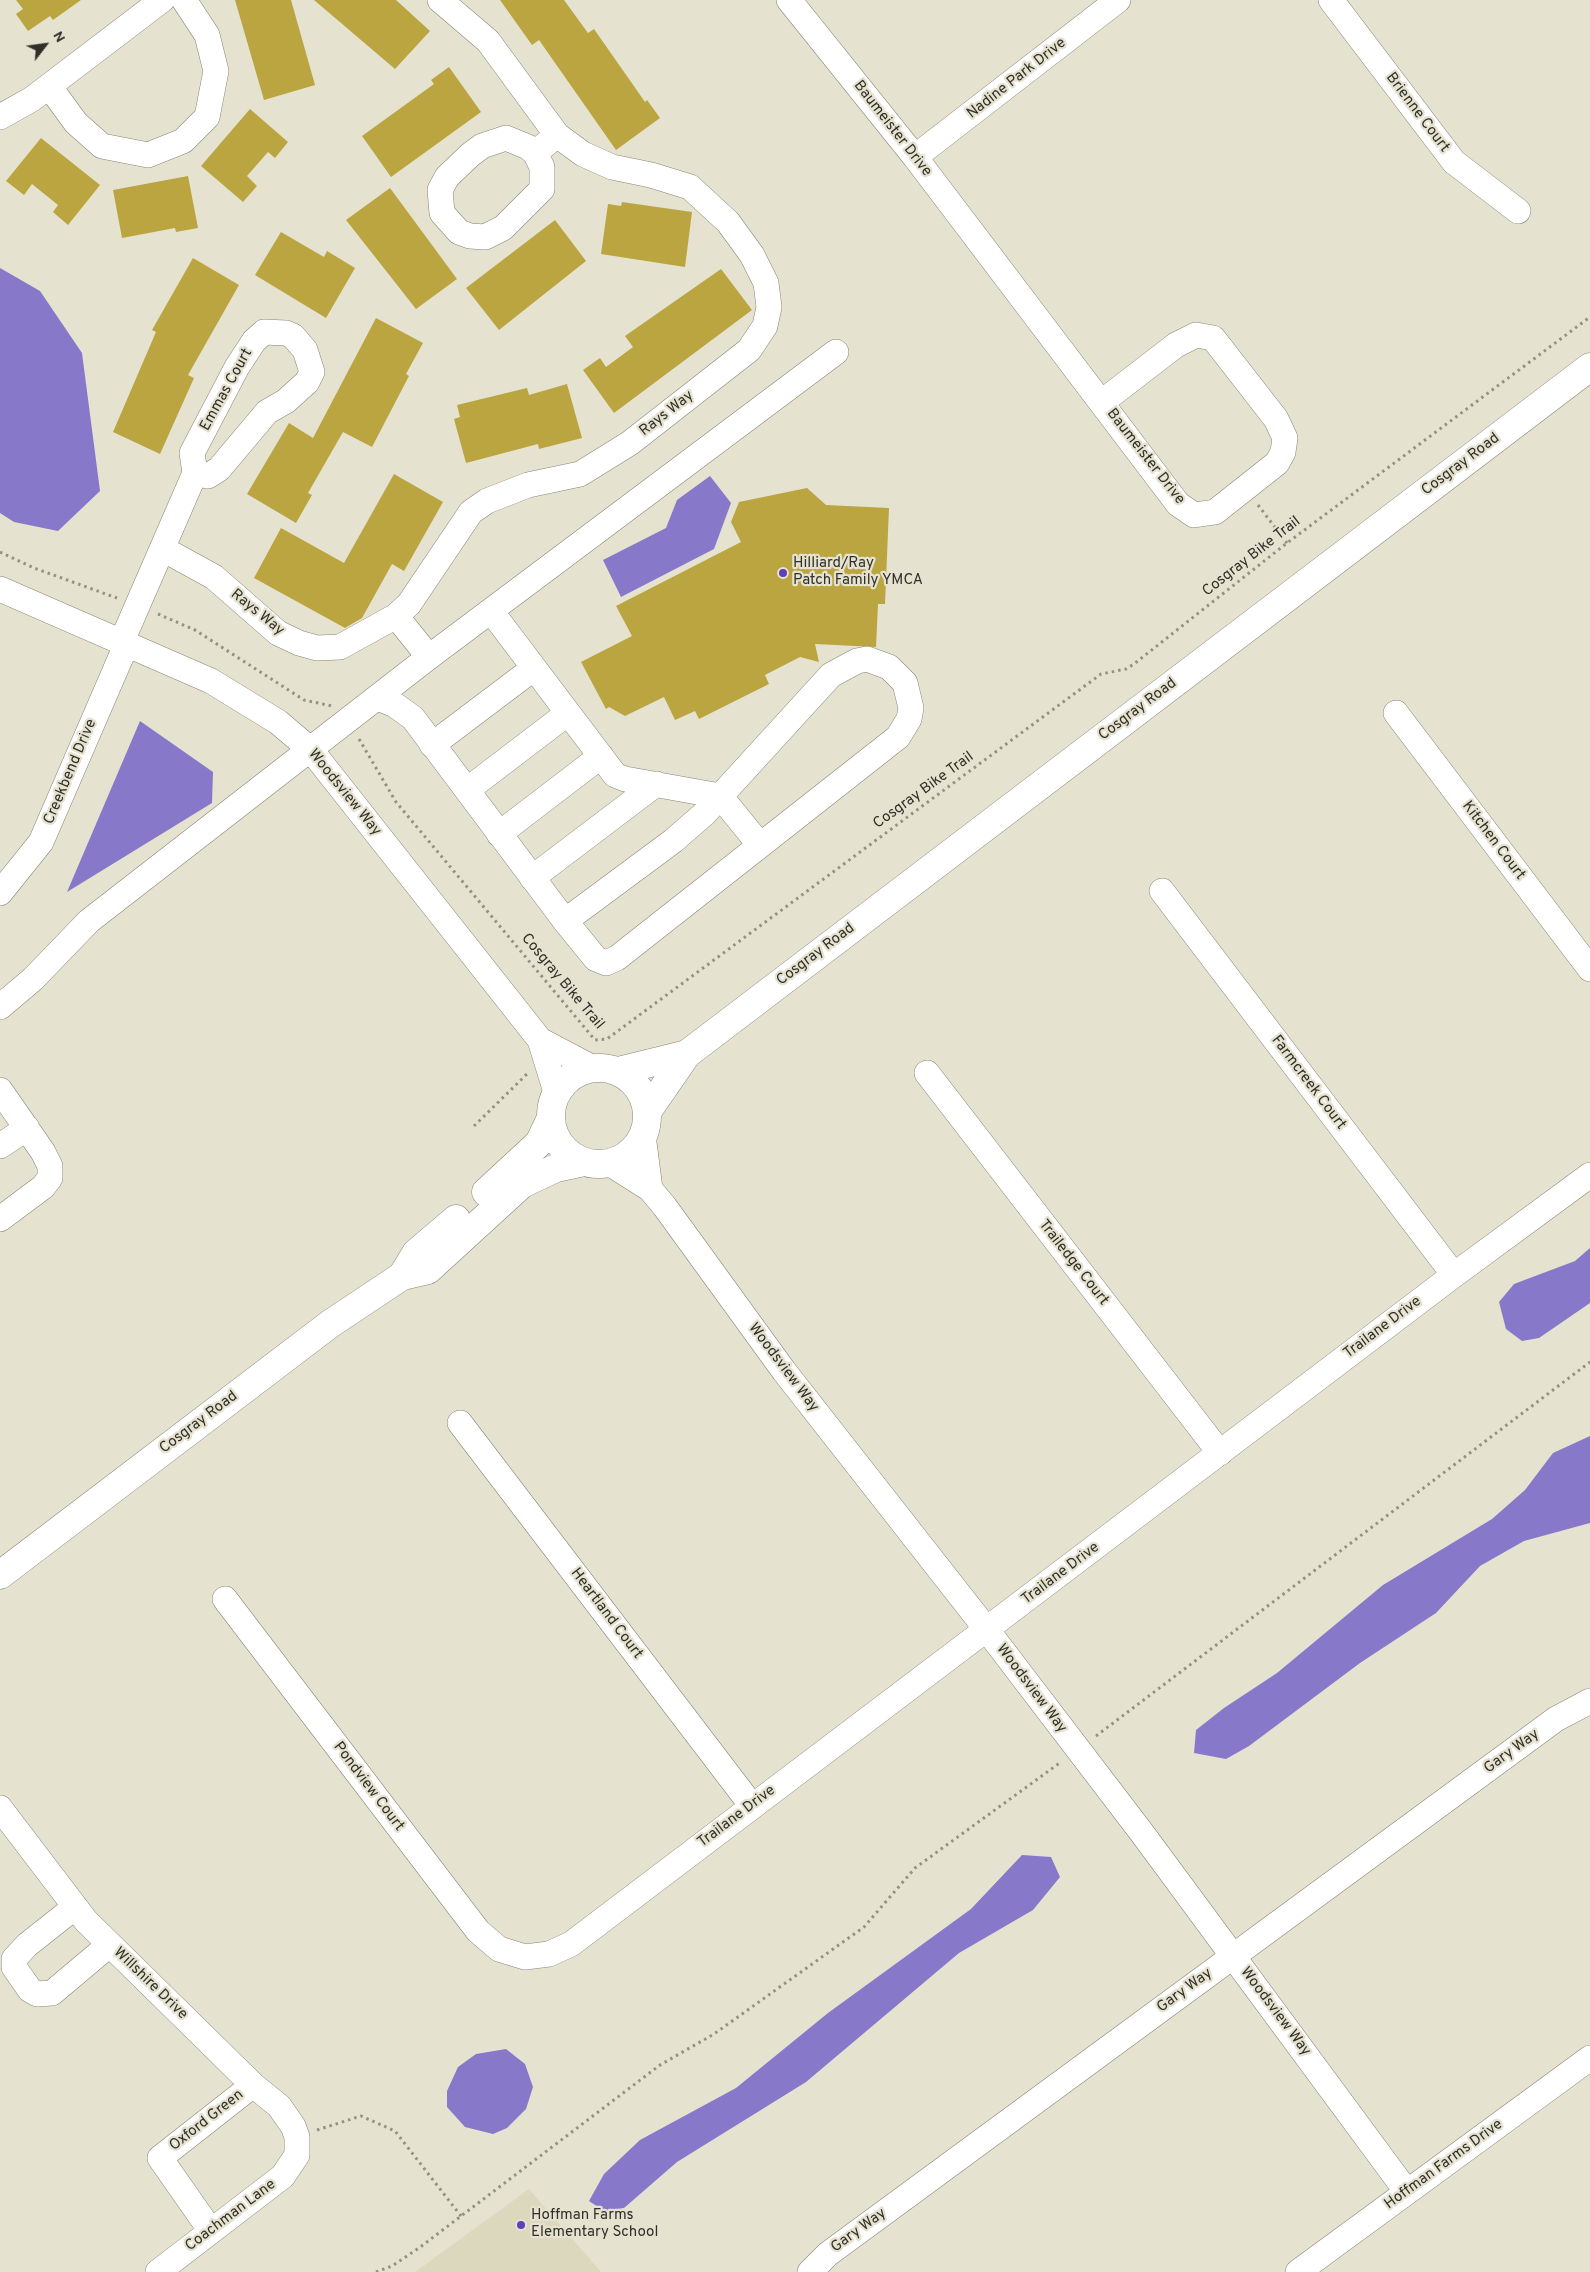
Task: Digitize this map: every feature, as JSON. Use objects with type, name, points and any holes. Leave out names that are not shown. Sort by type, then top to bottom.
[{"type":"main road","name":"Cosgray Road","points":[[645,1124],[687,1054],[1590,367]]},
{"type":"main road","name":"Cosgray Road","points":[[605,1070],[687,1054]]},
{"type":"main road","points":[[605,1070],[629,1078],[638,1088],[644,1099],[645,1124],[630,1153],[596,1163],[572,1156],[557,1141],[550,1120],[551,1106],[556,1092],[566,1080],[578,1072],[605,1070]]},
{"type":"main road","name":"Cosgray Road","points":[[402,1276],[416,1253],[540,1143],[550,1120]]},
{"type":"main road","name":"Cosgray Road","points":[[0,1575],[330,1324],[402,1276],[428,1270],[522,1184],[556,1168],[596,1163]]},
{"type":"street","points":[[0,117],[49,86],[162,0]]},
{"type":"street","points":[[49,86],[76,123],[102,146],[148,155],[183,141],[207,117],[216,71],[207,35],[184,0]]},
{"type":"street","name":"Rays Way","points":[[163,549],[214,577],[278,633],[308,646],[317,648],[340,647],[396,616],[409,604],[471,512],[486,501],[528,485],[580,474],[630,443],[749,350],[765,326],[769,307],[766,283],[752,255],[728,222],[690,187],[651,175],[612,167],[584,154],[557,135],[488,41],[440,0]]},
{"type":"street","name":"Baumeister Drive","points":[[789,0],[915,157],[1178,504],[1194,515],[1215,512],[1277,463],[1283,452],[1285,438],[1276,419],[1213,338],[1196,335],[1176,345],[1102,402]]},
{"type":"street","name":"Nadine Park Drive","points":[[915,157],[1118,0]]},
{"type":"street","name":"Brienne Court","points":[[1331,0],[1454,162],[1518,211]]},
{"type":"street","points":[[535,153],[557,135]]},
{"type":"street","name":"Emmas Court","points":[[125,642],[138,606],[196,473],[192,453],[237,367],[254,341],[264,332],[271,330],[293,336],[305,350],[312,372],[307,382],[286,401],[267,412],[219,469],[208,476],[196,473]]},
{"type":"street","points":[[0,1007],[33,980],[89,920],[429,657],[836,352]]},
{"type":"street","name":"Woodsview Way","points":[[0,589],[211,681],[278,722],[311,750],[540,1040],[556,1092]]},
{"type":"street","points":[[491,611],[615,774],[720,796],[760,845]]},
{"type":"street","points":[[396,616],[429,657]]},
{"type":"street","name":"Creekbend Drive","points":[[0,893],[41,842],[125,642]]},
{"type":"street","points":[[378,698],[395,705],[413,718],[565,921],[596,959],[606,963],[617,958],[898,737],[909,720],[911,708],[905,683],[889,667],[879,662],[867,659],[842,667],[831,675],[704,814],[673,841],[565,921]]},
{"type":"street","points":[[432,745],[534,668]]},
{"type":"street","points":[[466,790],[568,713]]},
{"type":"street","name":"Kitchen Court","points":[[1396,713],[1590,969]]},
{"type":"street","points":[[499,834],[601,756]]},
{"type":"street","points":[[532,878],[656,784]]},
{"type":"street","name":"Farmcreek Court","points":[[1162,891],[1454,1275]]},
{"type":"street","name":"Woodsview Way","points":[[540,1040],[605,1070]]},
{"type":"street","name":"Trailedge Court","points":[[926,1073],[1220,1453]]},
{"type":"street","points":[[0,1090],[27,1128],[50,1166],[50,1178],[43,1187],[0,1219]]},
{"type":"street","name":"Woodsview Way","points":[[645,1124],[650,1189]]},
{"type":"street","points":[[0,1146],[27,1128]]},
{"type":"street","name":"Woodsview Way","points":[[596,1163],[650,1189],[784,1371],[987,1630],[1078,1750],[1407,2192]]},
{"type":"street","name":"Trailane Drive","points":[[525,1957],[549,1954],[571,1944],[1454,1275],[1590,1175]]},
{"type":"street","name":"Heartland Court","points":[[460,1423],[752,1806]]},
{"type":"street","name":"Pondview Court","points":[[225,1599],[478,1931],[499,1949],[525,1957]]},
{"type":"street","name":"Gary Way","points":[[810,2272],[828,2254],[1556,1719],[1590,1701]]},
{"type":"street","name":"Willshire Drive","points":[[0,1808],[75,1907],[109,1945],[253,2085],[280,2106],[293,2126],[297,2146]]},
{"type":"street","points":[[75,1907],[26,1945],[14,1959],[14,1968],[30,1990],[37,1994],[52,1993],[109,1945]]},
{"type":"street","name":"Hoffman Farms Drive","points":[[1298,2272],[1590,2058]]},
{"type":"street","name":"Oxford Green","points":[[211,2231],[160,2158],[253,2085]]},
{"type":"street","name":"Coachman Lane","points":[[158,2272],[283,2176],[297,2146]]},
{"type":"path","name":"Cosgray Bike Trail","points":[[346,722],[396,802],[595,1040],[607,1039],[1100,674],[1126,669],[1134,664],[1287,543],[1590,318]]},
{"type":"path","points":[[1246,488],[1287,543]]},
{"type":"path","points":[[0,552],[34,568],[138,606],[195,630],[304,700],[335,707],[346,722]]},
{"type":"path","points":[[376,2272],[392,2266],[461,2216],[660,2065],[714,2034],[864,1927],[915,1868],[1078,1750],[1590,1362]]},
{"type":"path","points":[[297,2146],[335,2122],[362,2116],[380,2123],[395,2131],[461,2216]]},
{"type":"shaded area","points":[[0,268],[40,291],[82,353],[100,491],[58,531],[14,522],[0,513]]},
{"type":"shaded area","points":[[710,476],[731,503],[714,549],[621,597],[603,560],[666,528],[677,500]]},
{"type":"shaded area","points":[[140,721],[213,772],[212,803],[67,892]]},
{"type":"shaded area","points":[[1590,1248],[1590,1303],[1539,1338],[1522,1341],[1506,1329],[1499,1302],[1514,1284],[1575,1261]]},
{"type":"shaded area","points":[[1590,1436],[1590,1523],[1524,1541],[1480,1566],[1436,1613],[1360,1663],[1249,1746],[1226,1759],[1194,1753],[1196,1730],[1224,1708],[1277,1673],[1383,1585],[1492,1519],[1525,1490],[1553,1453]]},
{"type":"shaded area","points":[[1022,1855],[1051,1857],[1060,1877],[1033,1910],[959,1953],[806,2082],[677,2162],[624,2208],[604,2211],[589,2201],[604,2174],[640,2140],[736,2088],[828,2013],[971,1909]]},
{"type":"shaded area","points":[[506,2049],[525,2064],[533,2087],[526,2109],[507,2128],[493,2134],[465,2127],[447,2107],[447,2091],[458,2067],[476,2054]]},
{"type":"shaded area","name":"Hoffman Farms Elementary School","points":[[529,2189],[601,2272],[415,2272]]},
{"type":"building","points":[[16,0],[81,0],[53,20],[50,16],[28,31],[16,14],[23,9]]},
{"type":"building","points":[[235,0],[291,0],[315,85],[264,100]]},
{"type":"building","points":[[314,0],[396,0],[430,31],[395,69]]},
{"type":"building","points":[[500,0],[564,0],[588,33],[594,29],[645,102],[647,100],[660,118],[616,150],[539,40],[532,45]]},
{"type":"building","points":[[449,67],[481,112],[391,177],[362,136],[434,84],[431,80]]},
{"type":"building","points":[[250,109],[288,142],[275,158],[268,152],[247,176],[257,186],[243,202],[201,166]]},
{"type":"building","points":[[41,138],[100,185],[68,225],[53,212],[58,205],[32,184],[24,195],[6,181]]},
{"type":"building","points":[[188,176],[198,228],[176,232],[175,228],[122,238],[113,190]]},
{"type":"building","points":[[390,188],[457,279],[416,309],[346,220]]},
{"type":"building","points":[[622,202],[692,212],[685,267],[601,254],[608,204],[621,206]]},
{"type":"building","points":[[555,220],[586,261],[499,330],[466,288]]},
{"type":"building","points":[[281,232],[324,257],[327,251],[355,268],[326,318],[255,275]]},
{"type":"building","points":[[193,258],[239,285],[188,375],[194,378],[160,454],[113,432],[156,332],[152,330]]},
{"type":"building","points":[[721,269],[752,310],[614,413],[583,370],[600,358],[606,367],[633,347],[625,336]]},
{"type":"building","points":[[376,318],[423,343],[406,374],[409,376],[372,447],[343,432],[308,493],[312,495],[296,523],[247,494],[289,423],[313,438]]},
{"type":"building","points":[[567,384],[582,438],[539,449],[538,444],[466,463],[454,419],[460,417],[457,405],[527,388],[529,395]]},
{"type":"building","points":[[394,474],[443,502],[404,571],[392,564],[362,618],[345,628],[254,578],[281,528],[344,563]]},
{"type":"building","name":"Hilliard/Ray Patch Family YMCA","points":[[807,488],[826,505],[889,508],[885,604],[878,604],[876,647],[815,644],[819,662],[800,657],[765,675],[769,684],[699,719],[695,711],[675,720],[664,697],[625,716],[609,707],[606,709],[581,662],[632,636],[616,606],[741,542],[731,522],[739,502]]},
{"type":"place","name":"Hilliard/Ray Patch Family YMCA","points":[[783,573]]},
{"type":"place","name":"Hoffman Farms Elementary School","points":[[521,2225]]}]
